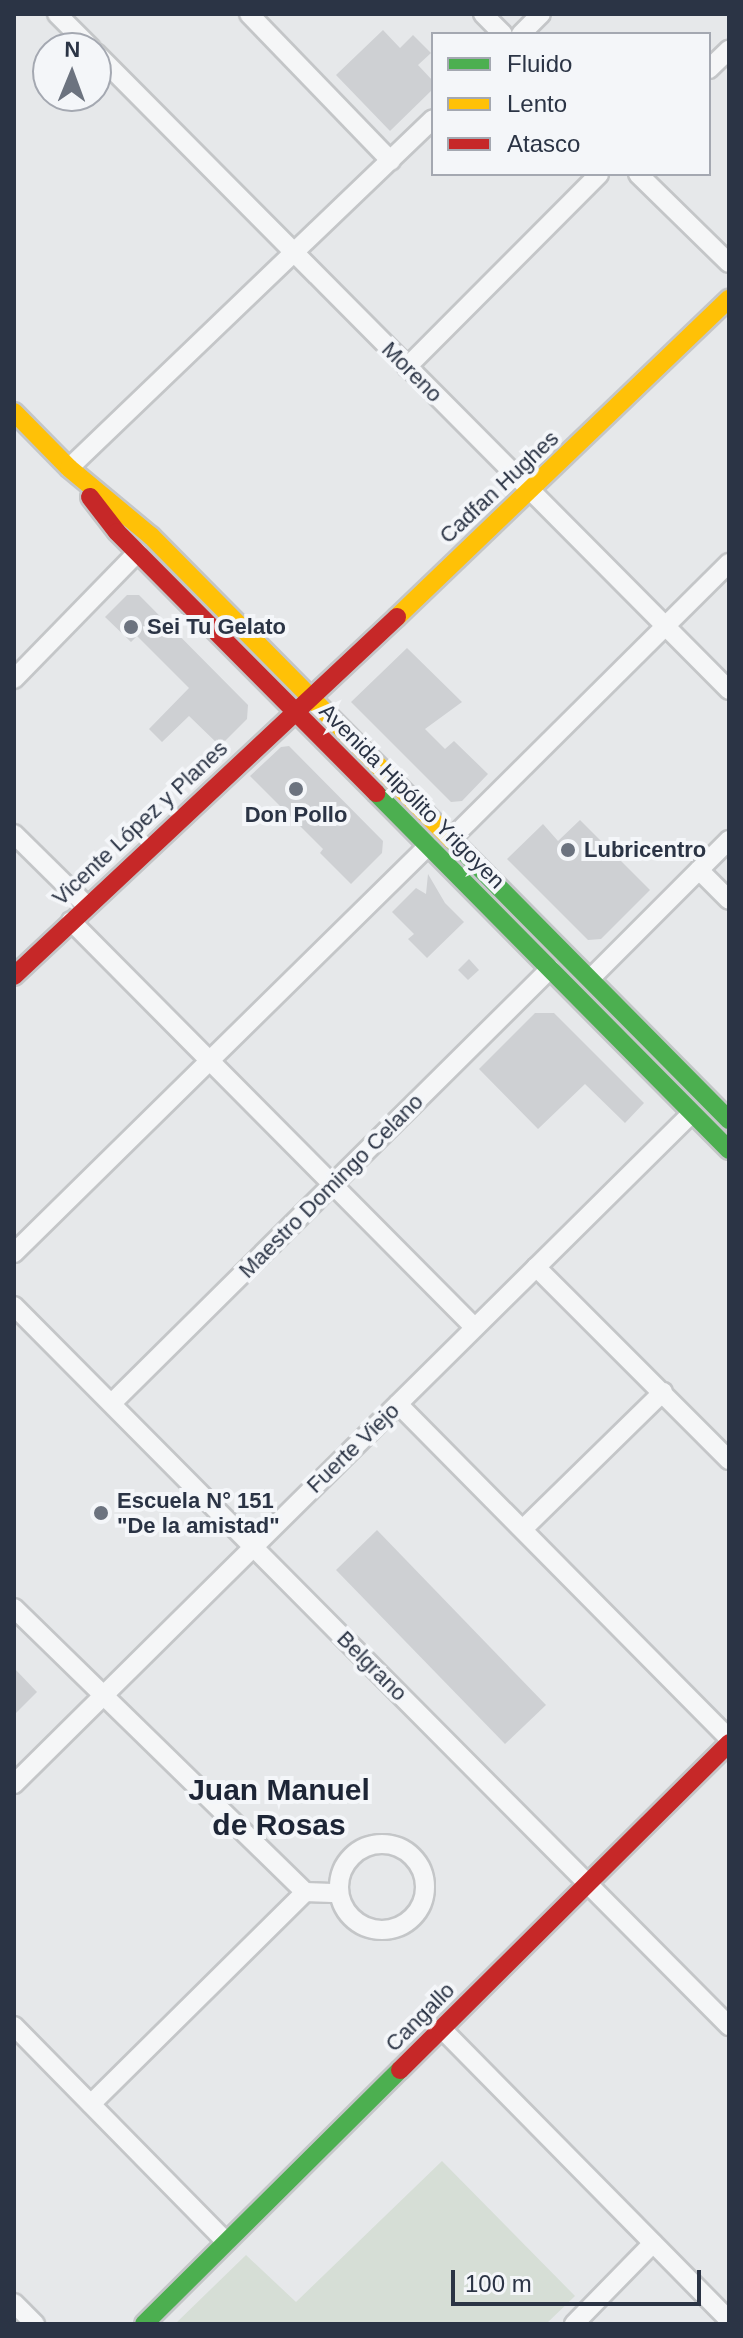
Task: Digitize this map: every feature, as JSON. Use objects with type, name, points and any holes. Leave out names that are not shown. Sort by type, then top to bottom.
[{"type":"main road","name":"Cadfan Hughes","points":[[301,704],[531,491],[729,299]]},
{"type":"main road","name":"Avenida Hipólito Yrigoyen","points":[[14,412],[69,468],[151,536],[428,846],[729,1150]]},
{"type":"main road","name":"Avenida Hipólito Yrigoyen","points":[[69,468],[106,519],[138,552],[451,839],[729,1120]]},
{"type":"main road","name":"Vicente López y Planes","points":[[14,976],[301,704]]},
{"type":"main road","name":"Cangallo","points":[[144,2324],[729,1741]]},
{"type":"street","points":[[57,14],[75,32]]},
{"type":"street","points":[[249,14],[391,161]]},
{"type":"street","points":[[483,14],[501,32]]},
{"type":"street","points":[[523,32],[541,14]]},
{"type":"street","points":[[711,67],[729,50]]},
{"type":"street","name":"Moreno","points":[[112,69],[729,690]]},
{"type":"street","points":[[69,468],[431,121]]},
{"type":"street","points":[[407,367],[597,176]]},
{"type":"street","points":[[640,176],[729,263]]},
{"type":"street","points":[[14,679],[138,552]]},
{"type":"street","points":[[451,839],[729,563]]},
{"type":"street","points":[[14,834],[86,905]]},
{"type":"street","points":[[590,979],[729,840]]},
{"type":"street","points":[[14,1253],[428,846]]},
{"type":"street","points":[[699,870],[729,900]]},
{"type":"street","points":[[71,921],[474,1327]]},
{"type":"street","name":"Maestro Domingo Celano","points":[[112,1403],[550,969]]},
{"type":"street","name":"Fuerte Viejo","points":[[14,1784],[692,1113]]},
{"type":"street","points":[[536,1267],[729,1460]]},
{"type":"street","name":"Belgrano","points":[[14,1306],[729,2026]]},
{"type":"street","points":[[523,1529],[663,1392]]},
{"type":"street","points":[[398,1404],[729,1741]]},
{"type":"street","points":[[14,1608],[305,1892],[339,1893]]},
{"type":"street","points":[[369,1847],[398,1848],[411,1855],[425,1881],[420,1908],[412,1918],[388,1930],[374,1930],[351,1917],[339,1893],[346,1865],[369,1847]]},
{"type":"street","points":[[91,2104],[305,1892]]},
{"type":"street","points":[[14,2026],[226,2242]]},
{"type":"street","points":[[442,2029],[729,2320]]},
{"type":"street","points":[[574,2324],[653,2243]]},
{"type":"street","points":[[14,2303],[35,2324]]},
{"type":"shaded area","points":[[442,2161],[575,2296],[546,2324],[175,2324],[246,2255],[296,2302]]},
{"type":"building","points":[[383,30],[400,48],[413,35],[431,53],[418,65],[431,79],[431,91],[390,131],[336,75]]},
{"type":"building","points":[[127,595],[139,595],[248,705],[247,719],[220,746],[189,716],[162,742],[149,729],[189,688],[137,636],[131,642],[105,617]]},
{"type":"building","points":[[407,648],[462,702],[425,729],[445,749],[454,741],[488,774],[462,801],[451,802],[351,702]]},
{"type":"building","points":[[289,746],[383,841],[382,853],[351,884],[320,853],[323,849],[250,776],[281,747]]},
{"type":"building","points":[[580,820],[650,890],[601,939],[588,940],[507,859],[543,824],[558,841]]},
{"type":"building","points":[[428,874],[445,903],[464,922],[427,958],[408,939],[414,934],[392,912],[416,888],[426,894]]},
{"type":"building","points":[[469,959],[479,970],[468,980],[458,970]]},
{"type":"building","points":[[535,1013],[554,1013],[644,1103],[625,1123],[585,1084],[538,1129],[479,1069]]},
{"type":"building","points":[[377,1530],[546,1705],[505,1744],[336,1570]]},
{"type":"building","points":[[14,1668],[37,1692],[14,1715]]},
{"type":"traffic: fast","points":[[376,793],[729,1150]]},
{"type":"traffic: fast","points":[[452,840],[729,1120]]},
{"type":"traffic: fast","points":[[144,2324],[400,2070]]},
{"type":"traffic: slow","points":[[397,617],[729,299]]},
{"type":"traffic: slow","points":[[14,412],[69,468],[151,536],[452,840]]},
{"type":"traffic: jam","points":[[90,497],[117,532],[376,793]]},
{"type":"traffic: jam","points":[[14,976],[397,617]]},
{"type":"traffic: jam","points":[[400,2070],[729,1743]]},
{"type":"place","name":"Sei Tu Gelato","points":[[131,627]]},
{"type":"place","name":"Don Pollo","points":[[296,789]]},
{"type":"place","name":"Lubricentro","points":[[568,850]]},
{"type":"place","name":"Escuela N° 151 \"De la amistad\"","points":[[101,1513]]},
{"type":"district","name":"Juan Manuel de Rosas","points":[[279,1807]]}]
